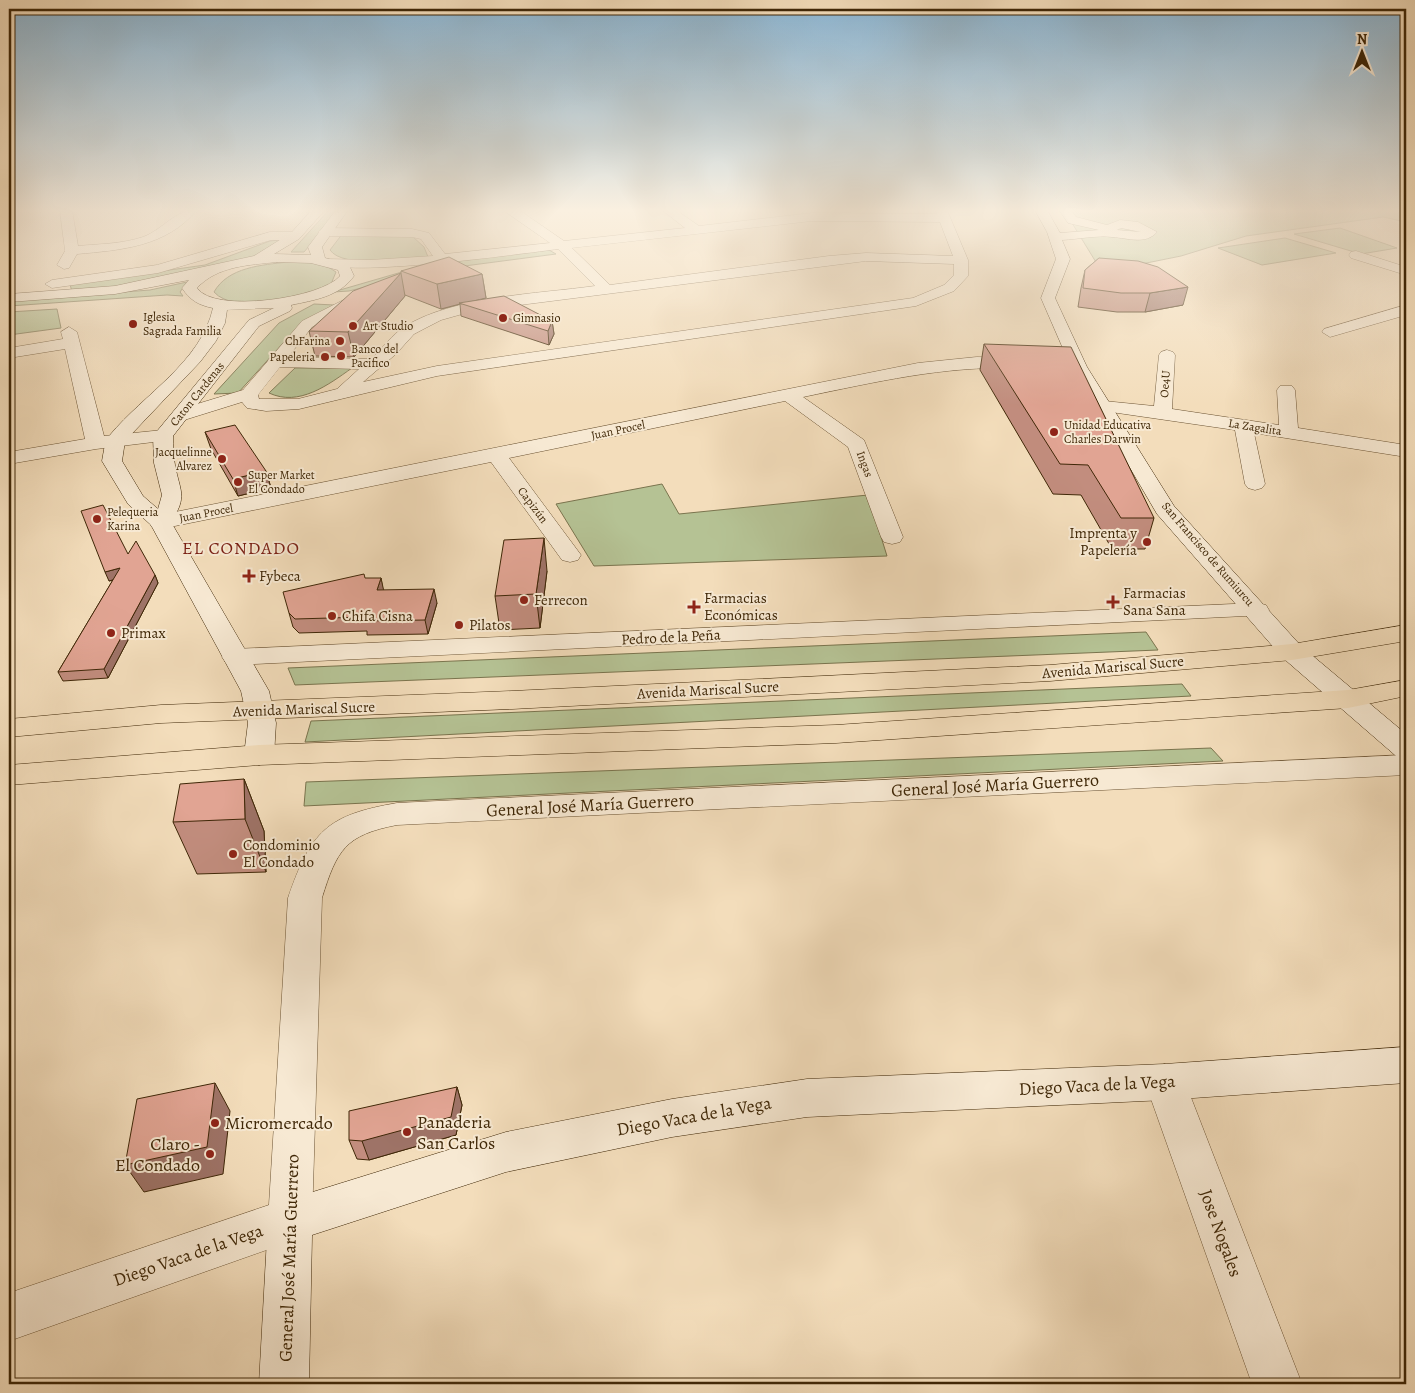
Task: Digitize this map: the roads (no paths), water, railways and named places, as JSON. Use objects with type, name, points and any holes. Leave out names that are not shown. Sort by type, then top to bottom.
[{"type":"main road","name":"Avenida Mariscal Sucre","points":[[9,728],[161,714],[1050,673],[1292,652],[1406,633]]},
{"type":"main road","points":[[9,775],[259,755],[836,734],[1348,699],[1406,688]]},
{"type":"street","points":[[48,290],[57,275]]},
{"type":"street","points":[[9,298],[127,275]]},
{"type":"street","points":[[48,290],[115,290],[194,275]]},
{"type":"street","points":[[195,297],[189,288],[195,279],[204,275]]},
{"type":"street","points":[[338,285],[346,275]]},
{"type":"street","name":"Caton Cardenas","points":[[160,522],[171,506],[174,492],[165,466],[163,436],[254,323],[338,285],[374,275]]},
{"type":"street","points":[[592,275],[606,289]]},
{"type":"street","points":[[340,393],[376,364],[408,332],[436,317],[472,307],[714,275]]},
{"type":"street","points":[[249,394],[249,399],[253,404],[284,406],[314,401],[340,393],[437,372],[916,302],[949,288],[961,275]]},
{"type":"street","name":"San Francisco de Rumiurcu","points":[[1057,275],[1048,298],[1070,366],[1104,406],[1165,509],[1257,610],[1292,652],[1406,749]]},
{"type":"street","points":[[175,298],[195,297],[221,304],[256,305],[310,297],[368,294],[307,324],[249,394],[181,415]]},
{"type":"street","points":[[9,308],[136,300]]},
{"type":"street","name":"Caton Cardenas","points":[[106,441],[176,378],[214,333],[220,316],[221,304]]},
{"type":"street","points":[[1330,332],[1406,310]]},
{"type":"street","points":[[9,353],[70,337],[112,461],[135,500],[160,522],[234,657],[255,691],[262,723],[259,755]]},
{"type":"street","points":[[206,342],[239,341]]},
{"type":"street","points":[[390,351],[391,360],[402,365],[437,372]]},
{"type":"street","name":"Oe4U","points":[[1163,413],[1167,355]]},
{"type":"street","points":[[276,362],[376,364]]},
{"type":"street","name":"Juan Procel","points":[[160,522],[918,368],[976,362],[1033,364]]},
{"type":"street","points":[[176,378],[210,378]]},
{"type":"street","points":[[1286,390],[1288,432]]},
{"type":"street","name":"Ingas","points":[[787,394],[858,444],[892,537]]},
{"type":"street","name":"La Zagalita","points":[[1104,406],[1288,432],[1400,456]]},
{"type":"street","points":[[1243,425],[1255,484]]},
{"type":"street","points":[[9,458],[106,441],[163,436]]},
{"type":"street","name":"Capizún","points":[[496,455],[570,555]]},
{"type":"street","name":"Pedro de la Peña","points":[[234,657],[1257,610]]},
{"type":"street","name":"General José María Guerrero","points":[[284,1384],[305,898],[317,862],[328,844],[346,829],[371,818],[397,814],[1406,765]]},
{"type":"street","name":"Diego Vaca de la Vega","points":[[9,1317],[290,1220],[506,1152],[672,1118],[806,1098],[1165,1082],[1406,1065]]},
{"type":"street","name":"Jose Nogales","points":[[1165,1082],[1277,1384]]},
{"type":"place","name":"Gimnasio","points":[[503,318]]},
{"type":"place","name":"Iglesia Sagrada Familia","points":[[133,324]]},
{"type":"place","name":"Art Studio","points":[[353,326]]},
{"type":"place","name":"ChFarina","points":[[340,341]]},
{"type":"place","name":"Banco del Pacifico","points":[[341,356]]},
{"type":"place","name":"Papeleria","points":[[325,357]]},
{"type":"place","name":"Unidad Educativa Charles Darwin","points":[[1054,432]]},
{"type":"place","name":"Jacquelinne Alvarez","points":[[222,459]]},
{"type":"place","name":"Super Market El Condado","points":[[238,482]]},
{"type":"place","name":"Pelequeria Karina","points":[[97,519]]},
{"type":"place","name":"Imprenta y Papelería","points":[[1147,542]]},
{"type":"place","name":"Fybeca","points":[[249,576]]},
{"type":"place","name":"Ferrecon","points":[[524,600]]},
{"type":"place","name":"Farmacias Sana Sana","points":[[1113,602]]},
{"type":"place","name":"Farmacias Económicas","points":[[694,607]]},
{"type":"place","name":"Chifa Cisna","points":[[332,616]]},
{"type":"place","name":"Pilatos","points":[[459,625]]},
{"type":"place","name":"Primax","points":[[111,633]]},
{"type":"place","name":"Condominio El Condado","points":[[233,854]]},
{"type":"place","name":"Micromercado","points":[[215,1123]]},
{"type":"place","name":"Panaderia San Carlos","points":[[407,1132]]},
{"type":"place","name":"Claro - El Condado","points":[[210,1154]]},
{"type":"district","name":"EL CONDADO","points":[[241,548]]}]
